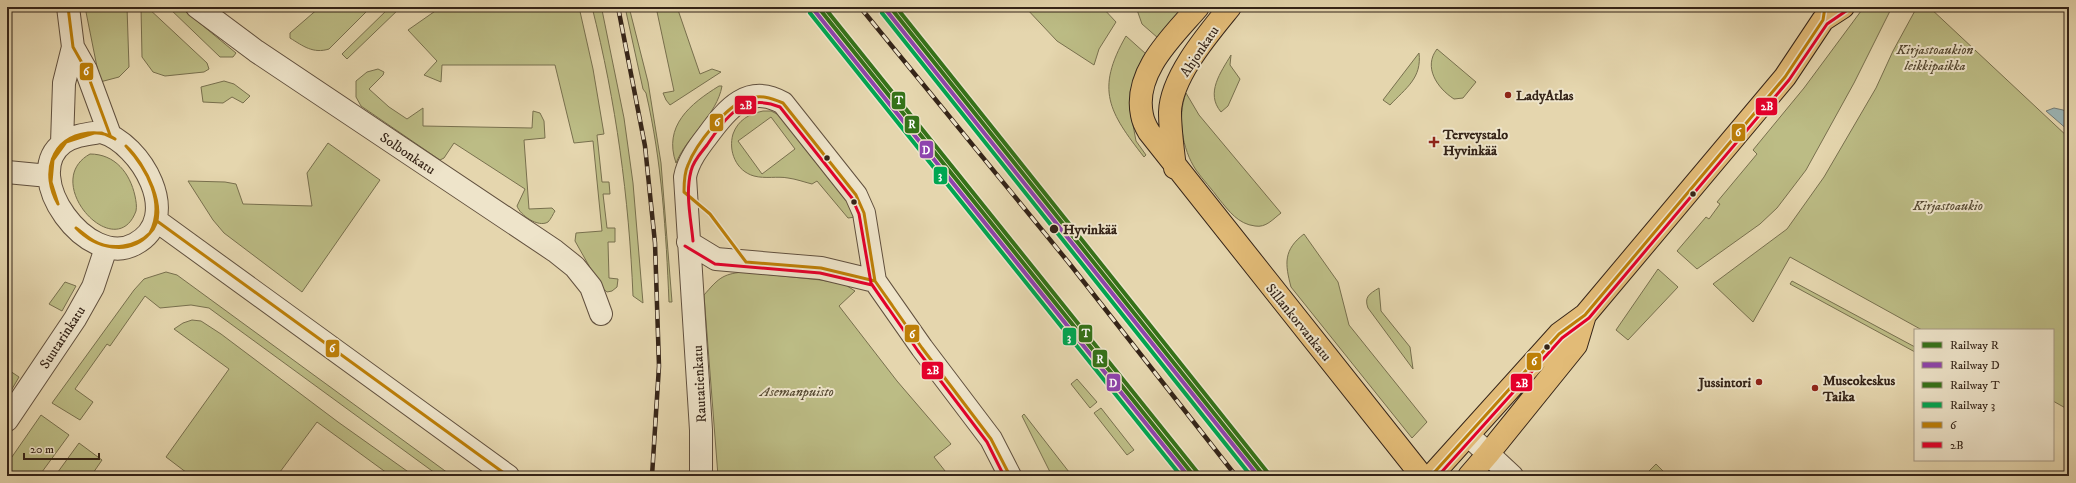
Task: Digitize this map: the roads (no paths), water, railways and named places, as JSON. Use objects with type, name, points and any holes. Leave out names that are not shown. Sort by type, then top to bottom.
[{"type":"main road","name":"Ahjonkatu","points":[[1144,86],[1149,68],[1159,53],[1198,7]]},
{"type":"main road","name":"Ahjonkatu","points":[[1175,168],[1170,112],[1172,98],[1187,65],[1230,7]]},
{"type":"main road","points":[[1431,476],[1558,334],[1585,315],[1785,77],[1824,13],[1843,7]]},
{"type":"main road","name":"Sillankorvankatu","points":[[1144,86],[1142,115],[1148,132],[1175,168],[1422,476]]},
{"type":"main road","points":[[1469,476],[1576,345],[1585,315]]},
{"type":"street","points":[[62,143],[74,137],[100,132],[110,135],[131,151],[143,167],[155,194],[156,221],[149,236],[134,245],[122,248],[106,248],[87,239],[70,222],[52,191],[49,176],[51,161],[62,143],[64,83],[73,47],[68,7]]},
{"type":"street","name":"Solbonkatu","points":[[197,7],[263,56],[555,251],[575,266],[591,287],[601,314]]},
{"type":"street","points":[[73,47],[86,70],[110,135]]},
{"type":"street","name":"Rautatienkatu","points":[[701,476],[701,430],[693,293],[684,177],[690,160],[726,111],[736,103],[761,96],[770,97],[783,103],[856,195],[864,213],[875,281],[922,348],[991,439],[1010,476]]},
{"type":"street","points":[[7,172],[49,176]]},
{"type":"street","points":[[156,221],[508,476]]},
{"type":"street","points":[[688,242],[716,259],[821,268],[875,281]]},
{"type":"street","name":"Suutarinkatu","points":[[7,420],[75,319],[93,287],[106,248]]},
{"type":"street","points":[[693,293],[716,259]]},
{"type":"street","points":[[1468,436],[1512,476]]},
{"type":"water","points":[[2054,108],[2069,113],[2069,131],[2046,111]]},
{"type":"railway","points":[[618,7],[645,146],[655,243],[659,366],[652,476]]},
{"type":"railway","points":[[860,7],[1069,263],[1236,476]]},
{"type":"rail line","name":"R","points":[[818,7],[1194,476]]},
{"type":"rail line","name":"T","points":[[824,7],[1198,473]]},
{"type":"rail line","name":"R","points":[[890,7],[1264,476]]},
{"type":"rail line","name":"T","points":[[896,7],[1268,473]]},
{"type":"rail line","name":"D","points":[[814,10],[1188,476]]},
{"type":"rail line","name":"D","points":[[886,10],[1258,476]]},
{"type":"rail line","name":"3","points":[[810,13],[1181,476]]},
{"type":"rail line","name":"3","points":[[882,13],[1251,476]]},
{"type":"place","name":"LadyAtlas","points":[[1508,95]]},
{"type":"place","name":"Terveystalo Hyvinkää","points":[[1434,142]]},
{"type":"place","name":"Hyvinkää","points":[[1054,229]]},
{"type":"place","name":"Jussintori","points":[[1759,382]]},
{"type":"place","name":"Museokeskus Taika","points":[[1815,388]]},
{"type":"park label","name":"Kirjastoaukion leikkipaikka","points":[[1935,58]]},
{"type":"park label","name":"Kirjastoaukio","points":[[1948,205]]},
{"type":"park label","name":"Asemanpuisto","points":[[797,391]]}]
